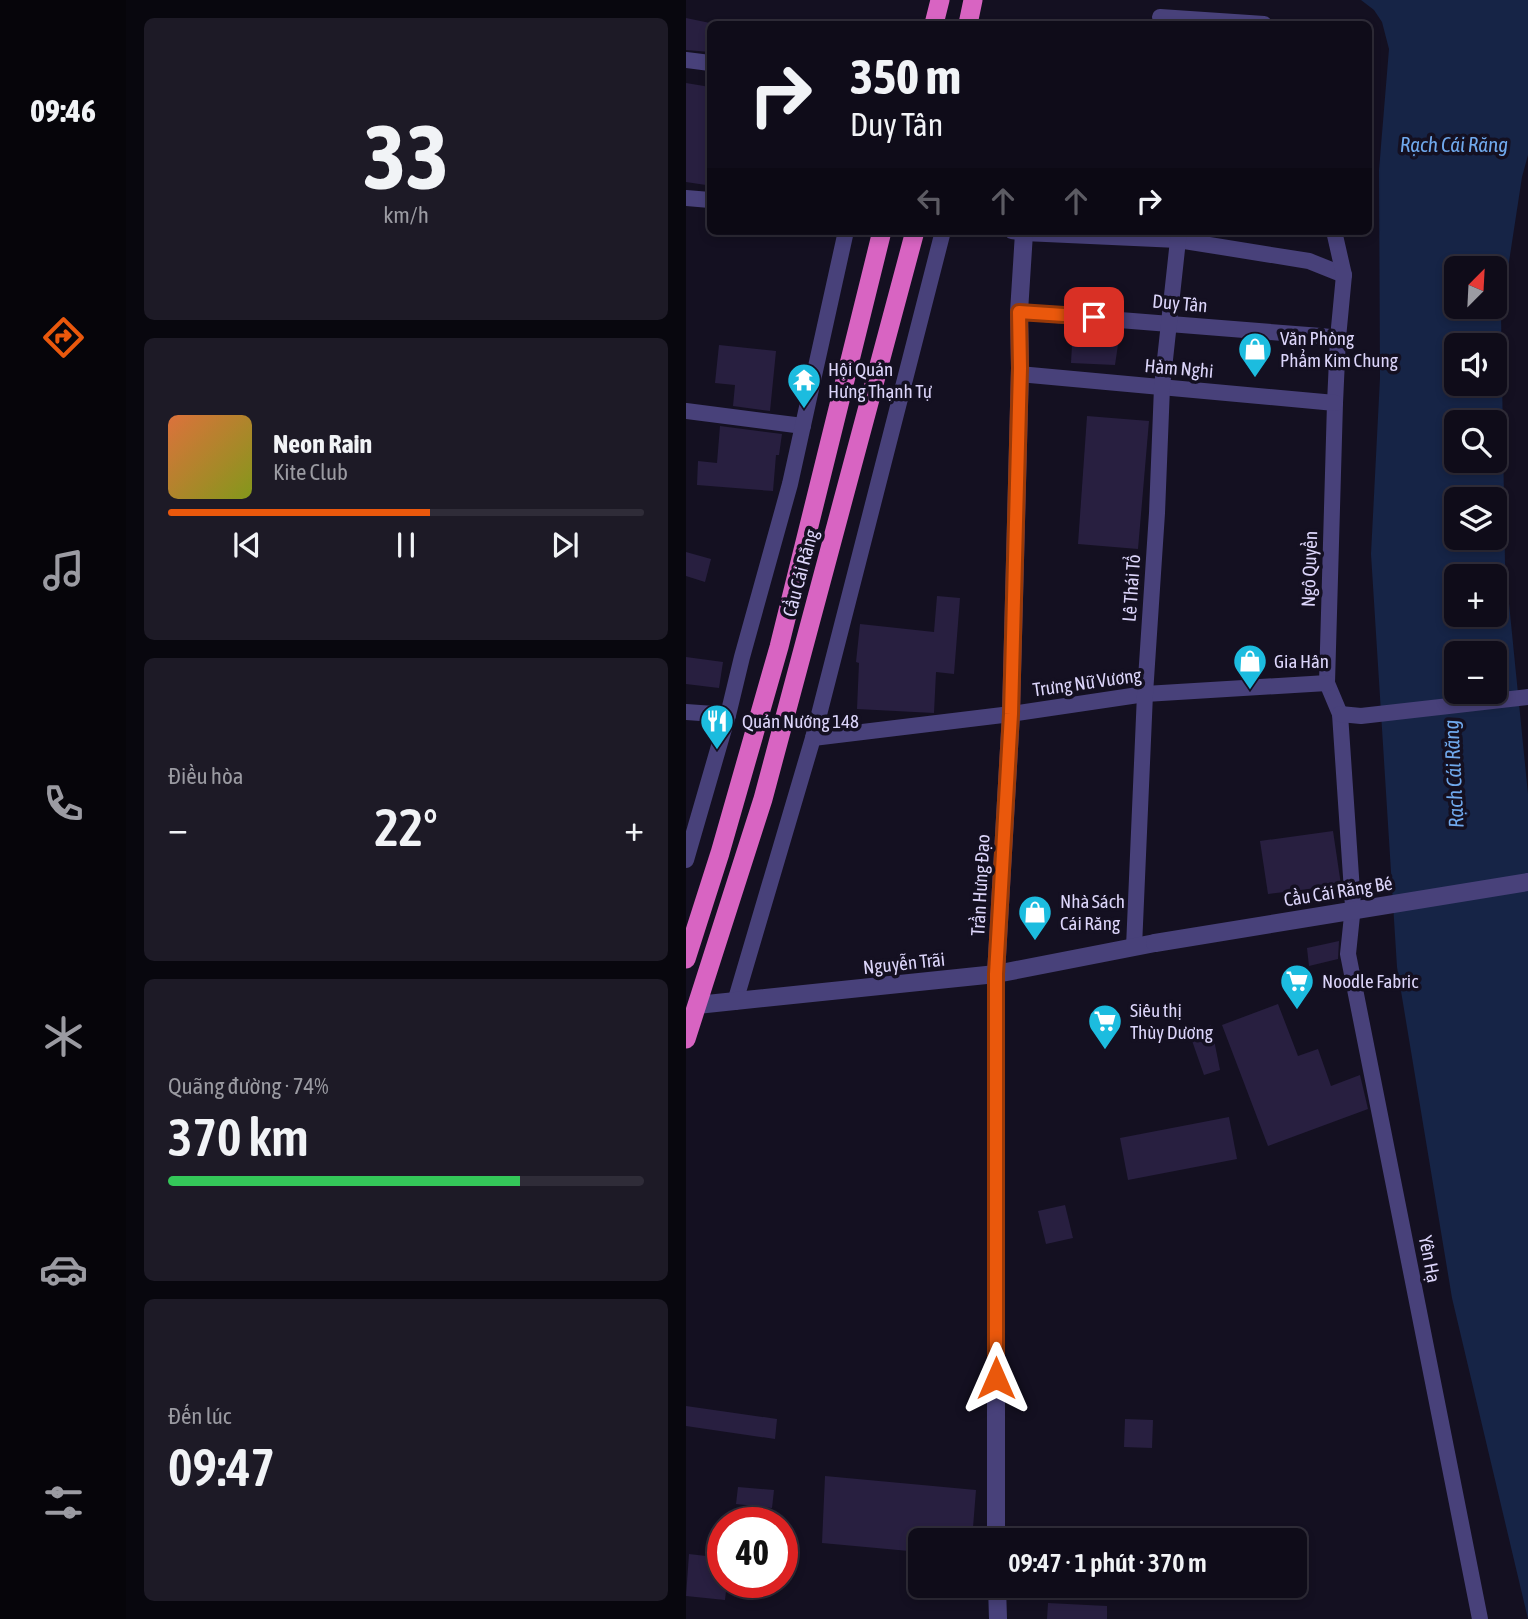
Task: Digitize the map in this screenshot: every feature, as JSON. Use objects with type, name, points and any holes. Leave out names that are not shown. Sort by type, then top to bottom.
[{"type":"highway","points":[[935,21],[940,0]]},
{"type":"highway","points":[[969,21],[974,0]]},
{"type":"highway","name":"Cầu Cái Răng","points":[[686,959],[720,853],[779,647],[881,235]]},
{"type":"highway","name":"Cầu Cái Răng","points":[[686,1039],[763,799],[914,235]]},
{"type":"street","points":[[1160,17],[1194,21]]},
{"type":"street","points":[[686,60],[707,63]]},
{"type":"street","points":[[686,198],[707,200]]},
{"type":"street","points":[[686,860],[729,715],[742,657],[790,484],[845,235]]},
{"type":"street","points":[[735,1002],[813,738],[942,235]]},
{"type":"street","name":"Trần Hưng Đạo","points":[[996,1528],[996,974],[1011,714],[1019,374],[1018,235]]},
{"type":"street","points":[[1178,235],[1309,261],[1344,275]]},
{"type":"street","name":"Lê Thái Tổ","points":[[1134,947],[1162,387],[1178,235]]},
{"type":"street","name":"Ngô Quyền","points":[[1335,235],[1344,275],[1335,403],[1327,683],[1340,714],[1353,906]]},
{"type":"street","name":"Duy Tân","points":[[1019,312],[1338,338]]},
{"type":"street","name":"Hàm Nghi","points":[[1019,374],[1335,403]]},
{"type":"street","points":[[686,411],[803,426]]},
{"type":"street","name":"Trưng Nữ Vương","points":[[813,738],[1011,714],[1145,694],[1327,683]]},
{"type":"street","points":[[1340,714],[1361,716],[1528,697]]},
{"type":"street","points":[[686,712],[729,715]]},
{"type":"street","name":"Cầu Cái Răng Bé","points":[[1155,943],[1528,882]]},
{"type":"street","name":"Yên Hạ","points":[[1353,906],[1348,954],[1480,1619]]},
{"type":"street","name":"Nguyễn Trãi","points":[[697,1005],[996,974],[1155,943]]},
{"type":"street","points":[[997,1598],[998,1619]]},
{"type":"water","name":"Rạch Cái Răng","points":[[1361,0],[1528,0],[1528,155],[1522,177],[1507,275],[1507,256],[1444,256],[1444,319],[1501,319],[1501,333],[1444,333],[1444,396],[1502,396],[1503,410],[1444,410],[1444,473],[1504,473],[1504,487],[1444,487],[1444,550],[1505,550],[1505,564],[1444,564],[1444,627],[1507,627],[1507,583],[1528,794],[1528,1619],[1452,1298],[1397,967],[1371,554],[1380,378],[1379,170],[1389,49],[1382,22],[1374,10]]},
{"type":"building","points":[[686,18],[707,22],[707,52],[686,50]]},
{"type":"building","points":[[686,83],[707,86],[707,183],[686,182]]},
{"type":"building","points":[[1073,327],[1120,331],[1115,365],[1071,363]]},
{"type":"building","points":[[719,345],[776,351],[770,411],[733,406],[735,385],[715,383]]},
{"type":"building","points":[[1087,416],[1149,421],[1138,549],[1078,544]]},
{"type":"building","points":[[720,426],[782,434],[779,455],[776,455],[773,491],[697,485],[698,461],[717,463]]},
{"type":"building","points":[[686,552],[711,559],[705,582],[686,576]]},
{"type":"building","points":[[937,596],[960,598],[954,674],[936,672],[934,713],[857,709],[859,663],[856,662],[860,624],[934,632]]},
{"type":"building","points":[[686,657],[723,662],[719,688],[686,684]]},
{"type":"building","points":[[1333,831],[1341,885],[1268,894],[1260,841]]},
{"type":"building","points":[[1339,941],[1338,959],[1309,966],[1307,948]]},
{"type":"building","points":[[1278,1004],[1298,1056],[1318,1049],[1331,1086],[1360,1075],[1368,1109],[1268,1146],[1222,1025]]},
{"type":"building","points":[[1211,1025],[1220,1070],[1204,1075],[1189,1032]]},
{"type":"building","points":[[1229,1117],[1237,1159],[1128,1180],[1120,1138]]},
{"type":"building","points":[[1065,1205],[1073,1238],[1046,1244],[1038,1211]]},
{"type":"building","points":[[686,1406],[777,1419],[775,1439],[686,1426]]},
{"type":"building","points":[[1125,1419],[1153,1420],[1152,1448],[1124,1447]]},
{"type":"building","points":[[825,1476],[976,1490],[973,1528],[908,1528],[908,1551],[822,1543]]},
{"type":"building","points":[[738,1487],[774,1490],[772,1507],[736,1504]]},
{"type":"building","points":[[689,1554],[707,1556],[707,1598],[725,1600],[686,1596]]},
{"type":"building","points":[[1048,1603],[1107,1606],[1107,1619],[1047,1619]]},
{"type":"place","name":"Văn Phòng Phẩm Kim Chung","points":[[1255,379]]},
{"type":"place","name":"Hội Quán Hưng Thạnh Tự","points":[[804,410]]},
{"type":"place","name":"Gia Hân","points":[[1250,691]]},
{"type":"place","name":"Quán Nướng 148","points":[[717,751]]},
{"type":"place","name":"Nhà Sách Cái Răng","points":[[1035,942]]},
{"type":"place","name":"Noodle Fabric","points":[[1297,1011]]},
{"type":"place","name":"Siêu thị Thùy Dương","points":[[1105,1051]]},
{"type":"route","points":[[996,1378],[996,974],[1011,714],[1020,368],[1019,312],[1094,317]]}]
